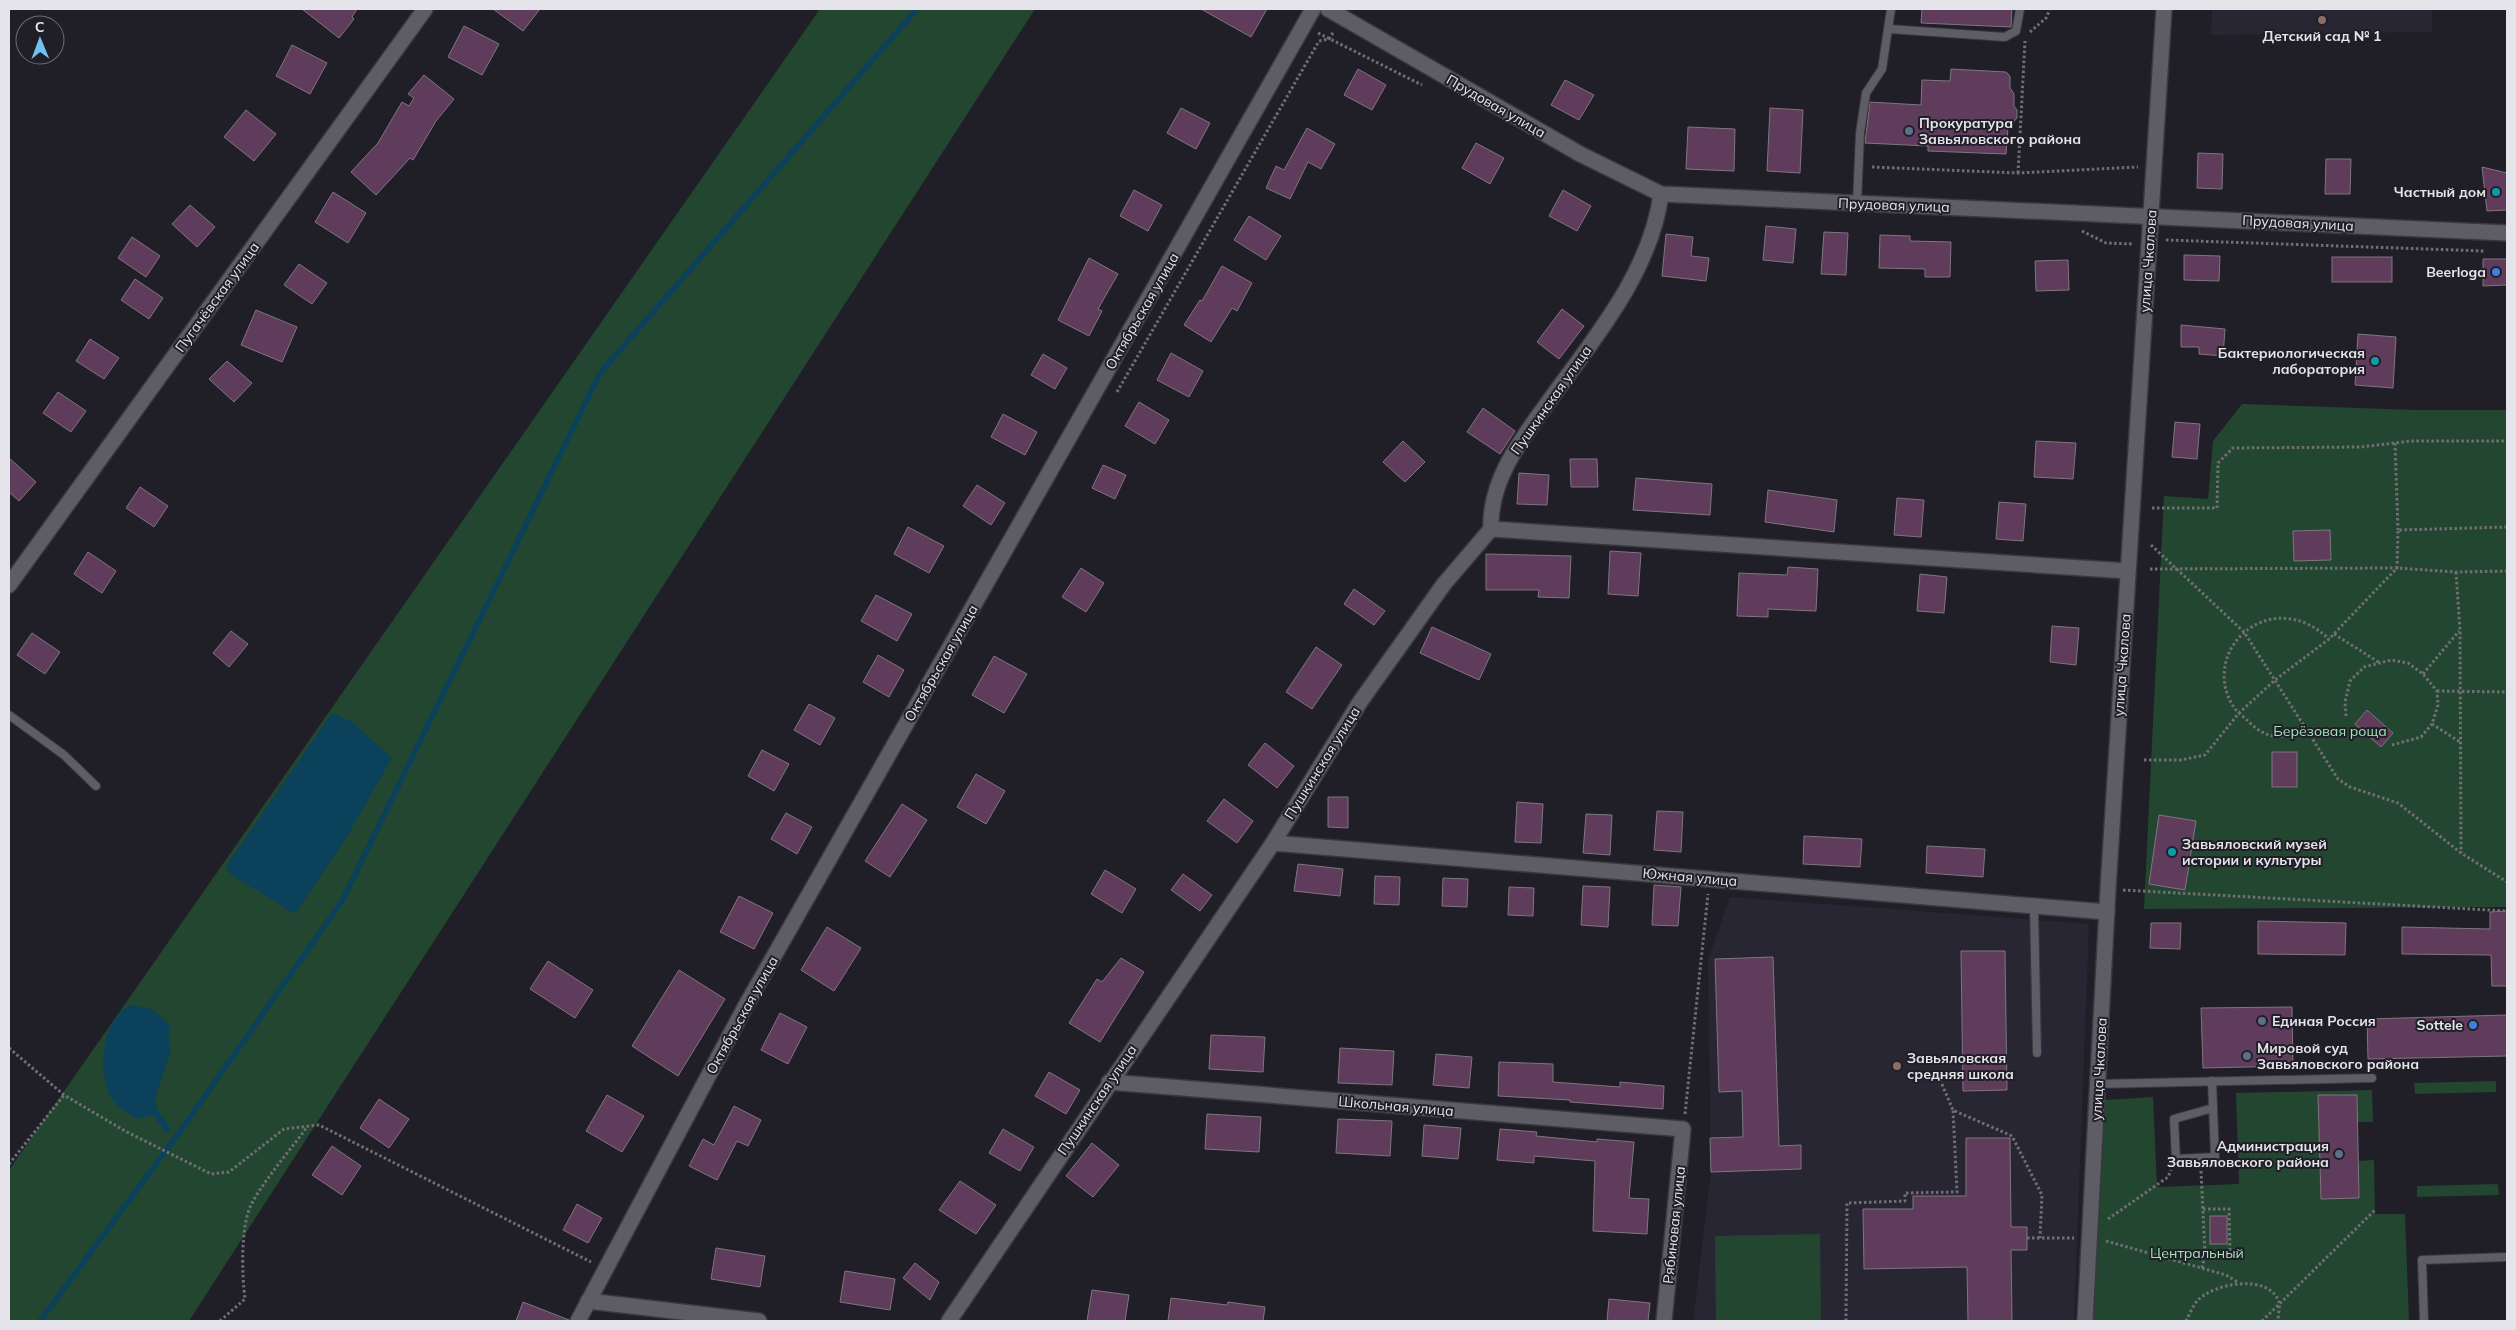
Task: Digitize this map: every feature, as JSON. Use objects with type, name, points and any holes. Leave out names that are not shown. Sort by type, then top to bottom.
[{"type":"street","name":"Пугачёвская улица","points":[[9,584],[426,9]]},
{"type":"street","name":"Октябрьская улица","points":[[578,1321],[745,1007],[1313,9]]},
{"type":"street","name":"Прудовая улица","points":[[1328,9],[1580,154],[1661,194],[2507,233]]},
{"type":"street","name":"улица Чкалова","points":[[2085,1321],[2107,912],[2164,9]]},
{"type":"street","name":"Пушкинская улица","points":[[948,1321],[1273,843],[1360,702],[1444,584],[1491,529],[1490,512],[1495,491],[1519,442],[1607,321],[1645,256],[1659,210],[1661,194]]},
{"type":"street","points":[[1491,529],[2128,571]]},
{"type":"street","name":"Южная улица","points":[[1273,843],[2107,912]]},
{"type":"street","name":"Школьная улица","points":[[1109,1082],[1683,1129]]},
{"type":"street","name":"Рябиновая улица","points":[[1664,1321],[1683,1129]]},
{"type":"street","points":[[588,1301],[759,1321]]},
{"type":"lane","points":[[1857,203],[1860,133],[1866,93],[1882,69],[1891,9]]},
{"type":"lane","points":[[1889,29],[2005,37],[2016,31],[2020,9]]},
{"type":"lane","points":[[9,715],[64,755],[96,786]]},
{"type":"lane","points":[[2034,906],[2037,1053]]},
{"type":"lane","points":[[2098,1084],[2372,1078]]},
{"type":"lane","points":[[2212,1081],[2215,1157],[2176,1159],[2174,1119],[2213,1108]]},
{"type":"lane","points":[[2424,1321],[2422,1260],[2507,1257]]},
{"type":"path","points":[[2018,173],[2026,36],[2046,18],[2050,9]]},
{"type":"path","points":[[1859,167],[2018,173],[2154,166]]},
{"type":"path","points":[[2152,508],[2217,508],[2218,463],[2233,448],[2361,447],[2395,443],[2507,441]]},
{"type":"path","points":[[2144,760],[2181,760],[2205,754],[2239,712],[2276,680],[2329,639],[2397,568],[2398,530],[2395,443]]},
{"type":"path","points":[[2398,530],[2507,527]]},
{"type":"path","points":[[2151,545],[2244,632],[2338,779],[2350,787],[2398,803],[2461,853],[2507,882]]},
{"type":"path","points":[[2150,569],[2397,568],[2456,572],[2507,571]]},
{"type":"path","points":[[2456,572],[2460,630],[2461,853]]},
{"type":"path","points":[[2307,729],[2289,737],[2274,737],[2256,729],[2239,712],[2227,690],[2225,667],[2234,643],[2244,632],[2257,623],[2275,618],[2290,617],[2305,621],[2318,628],[2329,639]]},
{"type":"path","points":[[2423,674],[2460,630]]},
{"type":"path","points":[[2334,634],[2380,663]]},
{"type":"path","points":[[2346,716],[2345,702],[2350,682],[2364,667],[2391,660],[2408,663],[2423,674],[2437,691],[2438,704],[2432,724],[2422,738],[2392,745]]},
{"type":"path","points":[[2437,691],[2507,692]]},
{"type":"path","points":[[2432,724],[2460,743]]},
{"type":"path","points":[[1683,1129],[1710,879]]},
{"type":"path","points":[[9,1048],[64,1095],[125,1131],[211,1174],[230,1172],[284,1129],[319,1125],[605,1268]]},
{"type":"path","points":[[1846,1321],[1847,1203],[1905,1201],[1905,1193],[1957,1192],[1953,1110],[1938,1076]]},
{"type":"path","points":[[9,1164],[64,1095]]},
{"type":"path","points":[[1953,1110],[2012,1136],[2042,1195],[2040,1238]]},
{"type":"path","points":[[220,1321],[245,1299],[241,1270],[244,1240],[251,1204],[307,1127]]},
{"type":"path","points":[[2200,1158],[2205,1254],[2202,1268]]},
{"type":"path","points":[[2107,1220],[2168,1177],[2176,1159]]},
{"type":"path","points":[[2203,1209],[2229,1210],[2230,1254],[2205,1254]]},
{"type":"path","points":[[2262,1321],[2279,1302],[2375,1210]]},
{"type":"path","points":[[2098,1239],[2226,1274],[2240,1283]]},
{"type":"path","points":[[2186,1321],[2198,1300],[2231,1283],[2240,1283],[2252,1284],[2271,1291],[2279,1302],[2278,1321]]},
{"type":"shaded area","name":"Детский сад № 1","points":[[2212,9],[2432,9],[2432,32],[2211,35]]},
{"type":"shaded area","name":"Завьяловская средняя школа","points":[[1730,897],[2089,924],[2074,1321],[1693,1321],[1711,1172],[1708,960]]},
{"type":"green space","points":[[820,9],[1035,9],[189,1321],[9,1321],[9,1170]]},
{"type":"green space","name":"Берёзовая роща","points":[[2242,404],[2416,410],[2507,410],[2507,907],[2144,909],[2164,496],[2208,499],[2213,441]]},
{"type":"green space","points":[[2496,1081],[2496,1092],[2415,1094],[2414,1083]]},
{"type":"green space","name":"Центральный","points":[[2372,1090],[2373,1122],[2358,1122],[2357,1095],[2318,1096],[2321,1199],[2359,1198],[2359,1161],[2374,1160],[2375,1214],[2405,1214],[2409,1321],[2093,1321],[2104,1100],[2153,1097],[2157,1187],[2239,1184],[2236,1093]]},
{"type":"green space","points":[[2498,1184],[2499,1195],[2417,1197],[2417,1186]]},
{"type":"green space","points":[[1820,1234],[1821,1321],[1716,1321],[1715,1236]]},
{"type":"water","points":[[332,713],[352,722],[392,758],[345,840],[295,914],[230,874],[226,866]]},
{"type":"water","points":[[131,1005],[154,1010],[171,1026],[168,1034],[171,1050],[155,1099],[157,1109],[172,1130],[166,1133],[152,1115],[137,1119],[119,1107],[108,1091],[103,1064],[107,1035],[113,1022],[121,1012]]},
{"type":"building","points":[[302,9],[357,9],[352,17],[354,19],[339,38]]},
{"type":"building","points":[[493,9],[540,9],[523,31]]},
{"type":"building","points":[[1201,9],[1267,9],[1251,37]]},
{"type":"building","points":[[1922,9],[2012,9],[2011,27],[1921,23]]},
{"type":"building","points":[[464,26],[499,44],[482,75],[448,57]]},
{"type":"building","points":[[292,45],[327,63],[310,94],[276,76]]},
{"type":"building","points":[[1358,69],[1386,85],[1372,110],[1344,95]]},
{"type":"building","points":[[1951,69],[2006,72],[2010,76],[2010,88],[2014,94],[2017,118],[2008,128],[2006,154],[1928,151],[1928,146],[1865,143],[1870,102],[1921,105],[1922,80],[1950,81]]},
{"type":"building","points":[[424,75],[454,99],[436,121],[413,160],[410,158],[376,195],[351,172],[378,143],[402,102],[409,106],[414,98],[408,94]]},
{"type":"building","points":[[1565,80],[1594,95],[1579,120],[1551,105]]},
{"type":"building","points":[[1181,108],[1210,123],[1196,149],[1167,133]]},
{"type":"building","points":[[1770,108],[1803,110],[1800,173],[1767,171]]},
{"type":"building","points":[[246,110],[276,134],[254,161],[224,137]]},
{"type":"building","points":[[1688,127],[1735,129],[1734,171],[1686,169]]},
{"type":"building","points":[[1307,128],[1335,144],[1321,169],[1308,162],[1290,199],[1266,188],[1276,166],[1284,170]]},
{"type":"building","points":[[1476,143],[1504,158],[1490,184],[1462,168]]},
{"type":"building","points":[[2198,153],[2223,154],[2222,189],[2197,188]]},
{"type":"building","points":[[2326,159],[2351,159],[2350,194],[2325,194]]},
{"type":"building","name":"Частный дом","points":[[2482,167],[2507,173],[2507,210],[2487,211]]},
{"type":"building","points":[[1134,190],[1162,205],[1148,231],[1120,216]]},
{"type":"building","points":[[1563,190],[1591,206],[1577,231],[1549,216]]},
{"type":"building","points":[[333,192],[366,213],[348,243],[315,222]]},
{"type":"building","points":[[190,205],[215,227],[197,247],[172,224]]},
{"type":"building","points":[[1249,216],[1281,236],[1266,260],[1234,240]]},
{"type":"building","points":[[1766,226],[1796,229],[1793,263],[1763,260]]},
{"type":"building","points":[[1824,232],[1848,233],[1846,275],[1821,274]]},
{"type":"building","points":[[1666,234],[1693,237],[1691,256],[1709,258],[1706,281],[1662,276]]},
{"type":"building","points":[[1880,235],[1910,236],[1910,241],[1951,242],[1950,277],[1925,277],[1925,269],[1879,268]]},
{"type":"building","points":[[132,237],[160,256],[146,277],[118,258]]},
{"type":"building","points":[[2184,255],[2220,256],[2219,281],[2184,280]]},
{"type":"building","points":[[2332,257],[2392,257],[2392,282],[2332,282]]},
{"type":"building","points":[[1089,258],[1118,274],[1098,309],[1102,311],[1089,336],[1058,320]]},
{"type":"building","points":[[2483,259],[2507,259],[2507,285],[2483,286]]},
{"type":"building","points":[[2068,260],[2069,290],[2036,291],[2035,261]]},
{"type":"building","points":[[299,264],[327,283],[312,304],[284,285]]},
{"type":"building","points":[[1222,266],[1252,283],[1237,311],[1232,308],[1211,342],[1184,325],[1200,300],[1202,301]]},
{"type":"building","points":[[135,279],[163,298],[149,319],[121,300]]},
{"type":"building","points":[[1562,309],[1584,326],[1559,359],[1537,342]]},
{"type":"building","points":[[256,310],[297,327],[282,362],[241,345]]},
{"type":"building","points":[[2181,325],[2225,329],[2223,356],[2199,354],[2199,347],[2181,347]]},
{"type":"building","name":"Бактериологическая лаборатория","points":[[2358,334],[2396,337],[2393,388],[2355,385]]},
{"type":"building","points":[[90,339],[119,358],[104,379],[76,361]]},
{"type":"building","points":[[1171,353],[1203,371],[1189,397],[1157,380]]},
{"type":"building","points":[[1043,354],[1067,368],[1055,389],[1031,375]]},
{"type":"building","points":[[227,361],[252,383],[234,402],[209,379]]},
{"type":"building","points":[[58,392],[86,411],[71,432],[43,413]]},
{"type":"building","points":[[1139,402],[1169,420],[1155,444],[1125,426]]},
{"type":"building","points":[[1483,408],[1515,431],[1500,454],[1467,432]]},
{"type":"building","points":[[1003,414],[1037,432],[1025,455],[991,437]]},
{"type":"building","points":[[2175,422],[2200,424],[2197,459],[2172,457]]},
{"type":"building","points":[[1403,441],[1425,462],[1405,482],[1383,462]]},
{"type":"building","points":[[2036,441],[2076,443],[2073,479],[2034,477]]},
{"type":"building","points":[[9,458],[36,482],[19,501],[9,492]]},
{"type":"building","points":[[1570,459],[1597,459],[1598,487],[1571,487]]},
{"type":"building","points":[[1103,465],[1126,475],[1115,499],[1092,488]]},
{"type":"building","points":[[1519,473],[1549,475],[1547,505],[1517,504]]},
{"type":"building","points":[[1636,478],[1712,484],[1710,515],[1633,510]]},
{"type":"building","points":[[977,485],[1005,503],[991,525],[963,506]]},
{"type":"building","points":[[140,487],[168,506],[154,527],[126,508]]},
{"type":"building","points":[[1768,490],[1837,500],[1834,532],[1765,522]]},
{"type":"building","points":[[1897,498],[1924,500],[1921,537],[1894,535]]},
{"type":"building","points":[[1999,502],[2026,504],[2023,541],[1996,539]]},
{"type":"building","points":[[908,527],[944,546],[929,573],[894,554]]},
{"type":"building","points":[[2330,530],[2331,560],[2294,561],[2293,531]]},
{"type":"building","points":[[1610,551],[1641,553],[1638,596],[1608,594]]},
{"type":"building","points":[[88,552],[116,571],[102,593],[74,574]]},
{"type":"building","points":[[1486,554],[1571,556],[1569,598],[1538,597],[1539,590],[1486,590]]},
{"type":"building","points":[[1788,567],[1818,569],[1816,611],[1768,609],[1768,617],[1737,616],[1739,573],[1787,575]]},
{"type":"building","points":[[1081,568],[1104,583],[1086,612],[1062,597]]},
{"type":"building","points":[[1920,574],[1947,577],[1944,613],[1917,611]]},
{"type":"building","points":[[1354,589],[1385,611],[1374,625],[1344,604]]},
{"type":"building","points":[[876,595],[912,614],[897,641],[861,621]]},
{"type":"building","points":[[2052,626],[2079,628],[2076,665],[2050,662]]},
{"type":"building","points":[[1432,627],[1491,654],[1479,680],[1420,653]]},
{"type":"building","points":[[231,631],[248,644],[229,667],[213,653]]},
{"type":"building","points":[[32,633],[60,652],[45,674],[17,655]]},
{"type":"building","points":[[1316,647],[1342,665],[1312,709],[1286,692]]},
{"type":"building","points":[[878,655],[904,670],[889,697],[863,682]]},
{"type":"building","points":[[994,656],[1027,674],[1004,713],[972,695]]},
{"type":"building","points":[[809,704],[835,718],[820,745],[794,730]]},
{"type":"building","points":[[2367,710],[2393,733],[2381,747],[2355,724]]},
{"type":"building","points":[[1265,743],[1294,766],[1277,788],[1248,765]]},
{"type":"building","points":[[762,750],[789,764],[774,791],[748,776]]},
{"type":"building","points":[[2272,752],[2297,752],[2297,787],[2272,787]]},
{"type":"building","points":[[976,774],[1005,791],[986,824],[957,807]]},
{"type":"building","points":[[1328,797],[1348,797],[1348,828],[1328,827]]},
{"type":"building","points":[[1224,799],[1253,821],[1237,843],[1207,821]]},
{"type":"building","points":[[1517,802],[1543,804],[1541,843],[1515,842]]},
{"type":"building","points":[[902,804],[927,820],[890,877],[865,861]]},
{"type":"building","points":[[1657,811],[1683,812],[1681,852],[1654,850]]},
{"type":"building","points":[[786,813],[812,827],[797,854],[771,839]]},
{"type":"building","points":[[1586,814],[1612,815],[1610,855],[1583,853]]},
{"type":"building","name":"Завьяловский музей истории и культуры","points":[[2159,815],[2196,821],[2185,890],[2149,884]]},
{"type":"building","points":[[1804,836],[1862,839],[1860,867],[1803,864]]},
{"type":"building","points":[[1927,846],[1985,849],[1983,877],[1926,873]]},
{"type":"building","points":[[1298,864],[1343,869],[1340,896],[1294,891]]},
{"type":"building","points":[[1105,870],[1136,889],[1122,913],[1091,894]]},
{"type":"building","points":[[1183,874],[1212,895],[1200,911],[1171,890]]},
{"type":"building","points":[[1375,876],[1400,877],[1399,905],[1374,904]]},
{"type":"building","points":[[1443,878],[1468,879],[1467,907],[1442,906]]},
{"type":"building","points":[[1654,885],[1681,887],[1678,926],[1652,925]]},
{"type":"building","points":[[1583,886],[1610,887],[1608,927],[1581,925]]},
{"type":"building","points":[[1509,887],[1534,888],[1533,916],[1508,915]]},
{"type":"building","points":[[739,896],[773,913],[754,949],[720,932]]},
{"type":"building","points":[[2507,911],[2507,986],[2492,986],[2491,955],[2402,954],[2402,927],[2490,929],[2490,912]]},
{"type":"building","points":[[2258,921],[2346,923],[2345,955],[2258,954]]},
{"type":"building","points":[[2151,923],[2181,923],[2180,949],[2150,948]]},
{"type":"building","points":[[827,927],[861,948],[834,991],[801,970]]},
{"type":"building","points":[[1961,951],[2005,951],[2007,1090],[1963,1091]]},
{"type":"building","points":[[1773,957],[1779,1146],[1801,1145],[1801,1169],[1711,1172],[1710,1138],[1743,1137],[1742,1091],[1719,1092],[1715,959]]},
{"type":"building","points":[[1121,958],[1144,972],[1100,1042],[1069,1023],[1097,979],[1102,982]]},
{"type":"building","points":[[548,961],[593,990],[575,1018],[530,989]]},
{"type":"building","points":[[679,970],[725,999],[678,1076],[632,1046]]},
{"type":"building","points":[[2292,1007],[2293,1066],[2203,1068],[2201,1008]]},
{"type":"building","points":[[780,1013],[807,1027],[788,1064],[761,1050]]},
{"type":"building","points":[[2507,1015],[2507,1056],[2368,1059],[2367,1019]]},
{"type":"building","points":[[1211,1035],[1265,1037],[1263,1072],[1209,1069]]},
{"type":"building","points":[[1340,1048],[1394,1051],[1392,1085],[1338,1083]]},
{"type":"building","points":[[1436,1054],[1472,1057],[1469,1088],[1433,1085]]},
{"type":"building","points":[[1499,1062],[1553,1064],[1553,1082],[1620,1087],[1620,1082],[1664,1086],[1663,1109],[1570,1102],[1570,1100],[1498,1096]]},
{"type":"building","points":[[1049,1072],[1080,1090],[1066,1114],[1035,1096]]},
{"type":"building","points":[[607,1095],[644,1116],[622,1152],[586,1131]]},
{"type":"building","name":"Администрация Завьяловского района","points":[[2318,1095],[2357,1095],[2359,1198],[2321,1199]]},
{"type":"building","points":[[379,1099],[409,1119],[389,1148],[360,1128]]},
{"type":"building","points":[[734,1106],[761,1120],[748,1146],[737,1141],[717,1180],[689,1166],[703,1139],[714,1145]]},
{"type":"building","points":[[1207,1114],[1261,1117],[1259,1152],[1205,1149]]},
{"type":"building","points":[[1338,1119],[1392,1121],[1390,1156],[1336,1153]]},
{"type":"building","points":[[1424,1125],[1461,1128],[1458,1159],[1422,1156]]},
{"type":"building","points":[[1003,1129],[1034,1147],[1020,1171],[989,1153]]},
{"type":"building","points":[[1500,1129],[1537,1132],[1536,1136],[1597,1142],[1597,1139],[1634,1142],[1629,1198],[1649,1199],[1647,1234],[1593,1231],[1595,1161],[1534,1156],[1534,1163],[1497,1160]]},
{"type":"building","points":[[1966,1138],[2010,1138],[2011,1227],[2027,1227],[2027,1250],[2011,1250],[2012,1321],[1968,1321],[1967,1267],[1864,1269],[1863,1209],[1913,1209],[1913,1196],[1966,1196]]},
{"type":"building","points":[[1092,1143],[1119,1165],[1093,1197],[1066,1176]]},
{"type":"building","points":[[332,1146],[361,1166],[342,1195],[312,1175]]},
{"type":"building","points":[[960,1181],[996,1205],[976,1234],[939,1210]]},
{"type":"building","points":[[577,1204],[602,1218],[588,1243],[563,1230]]},
{"type":"building","points":[[2210,1216],[2227,1216],[2227,1244],[2210,1244]]},
{"type":"building","points":[[716,1248],[765,1256],[760,1287],[711,1279]]},
{"type":"building","points":[[915,1263],[939,1282],[930,1300],[903,1278]]},
{"type":"building","points":[[845,1271],[895,1279],[890,1310],[840,1302]]},
{"type":"building","points":[[1092,1290],[1129,1295],[1125,1321],[1087,1321]]},
{"type":"building","points":[[1171,1298],[1227,1305],[1228,1302],[1265,1307],[1263,1321],[1168,1321]]},
{"type":"building","points":[[1609,1299],[1650,1303],[1648,1321],[1607,1321]]},
{"type":"building","points":[[523,1302],[569,1320],[569,1321],[516,1321]]},
{"type":"waterway","points":[[40,1321],[184,1126],[342,901],[600,373],[917,9]]},
{"type":"place","name":"Детский сад № 1","points":[[2322,20]]},
{"type":"place","name":"Прокуратура Завьяловского района","points":[[1909,131]]},
{"type":"place","name":"Частный дом","points":[[2496,192]]},
{"type":"place","name":"Beerloga","points":[[2496,272]]},
{"type":"place","name":"Бактериологическая лаборатория","points":[[2375,361]]},
{"type":"place","name":"Завьяловский музей истории и культуры","points":[[2172,852]]},
{"type":"place","name":"Единая Россия","points":[[2262,1021]]},
{"type":"place","name":"Sottele","points":[[2473,1025]]},
{"type":"place","name":"Мировой суд Завьяловского района","points":[[2247,1056]]},
{"type":"place","name":"Завьяловская средняя школа","points":[[1897,1066]]},
{"type":"place","name":"Администрация Завьяловского района","points":[[2339,1154]]}]
